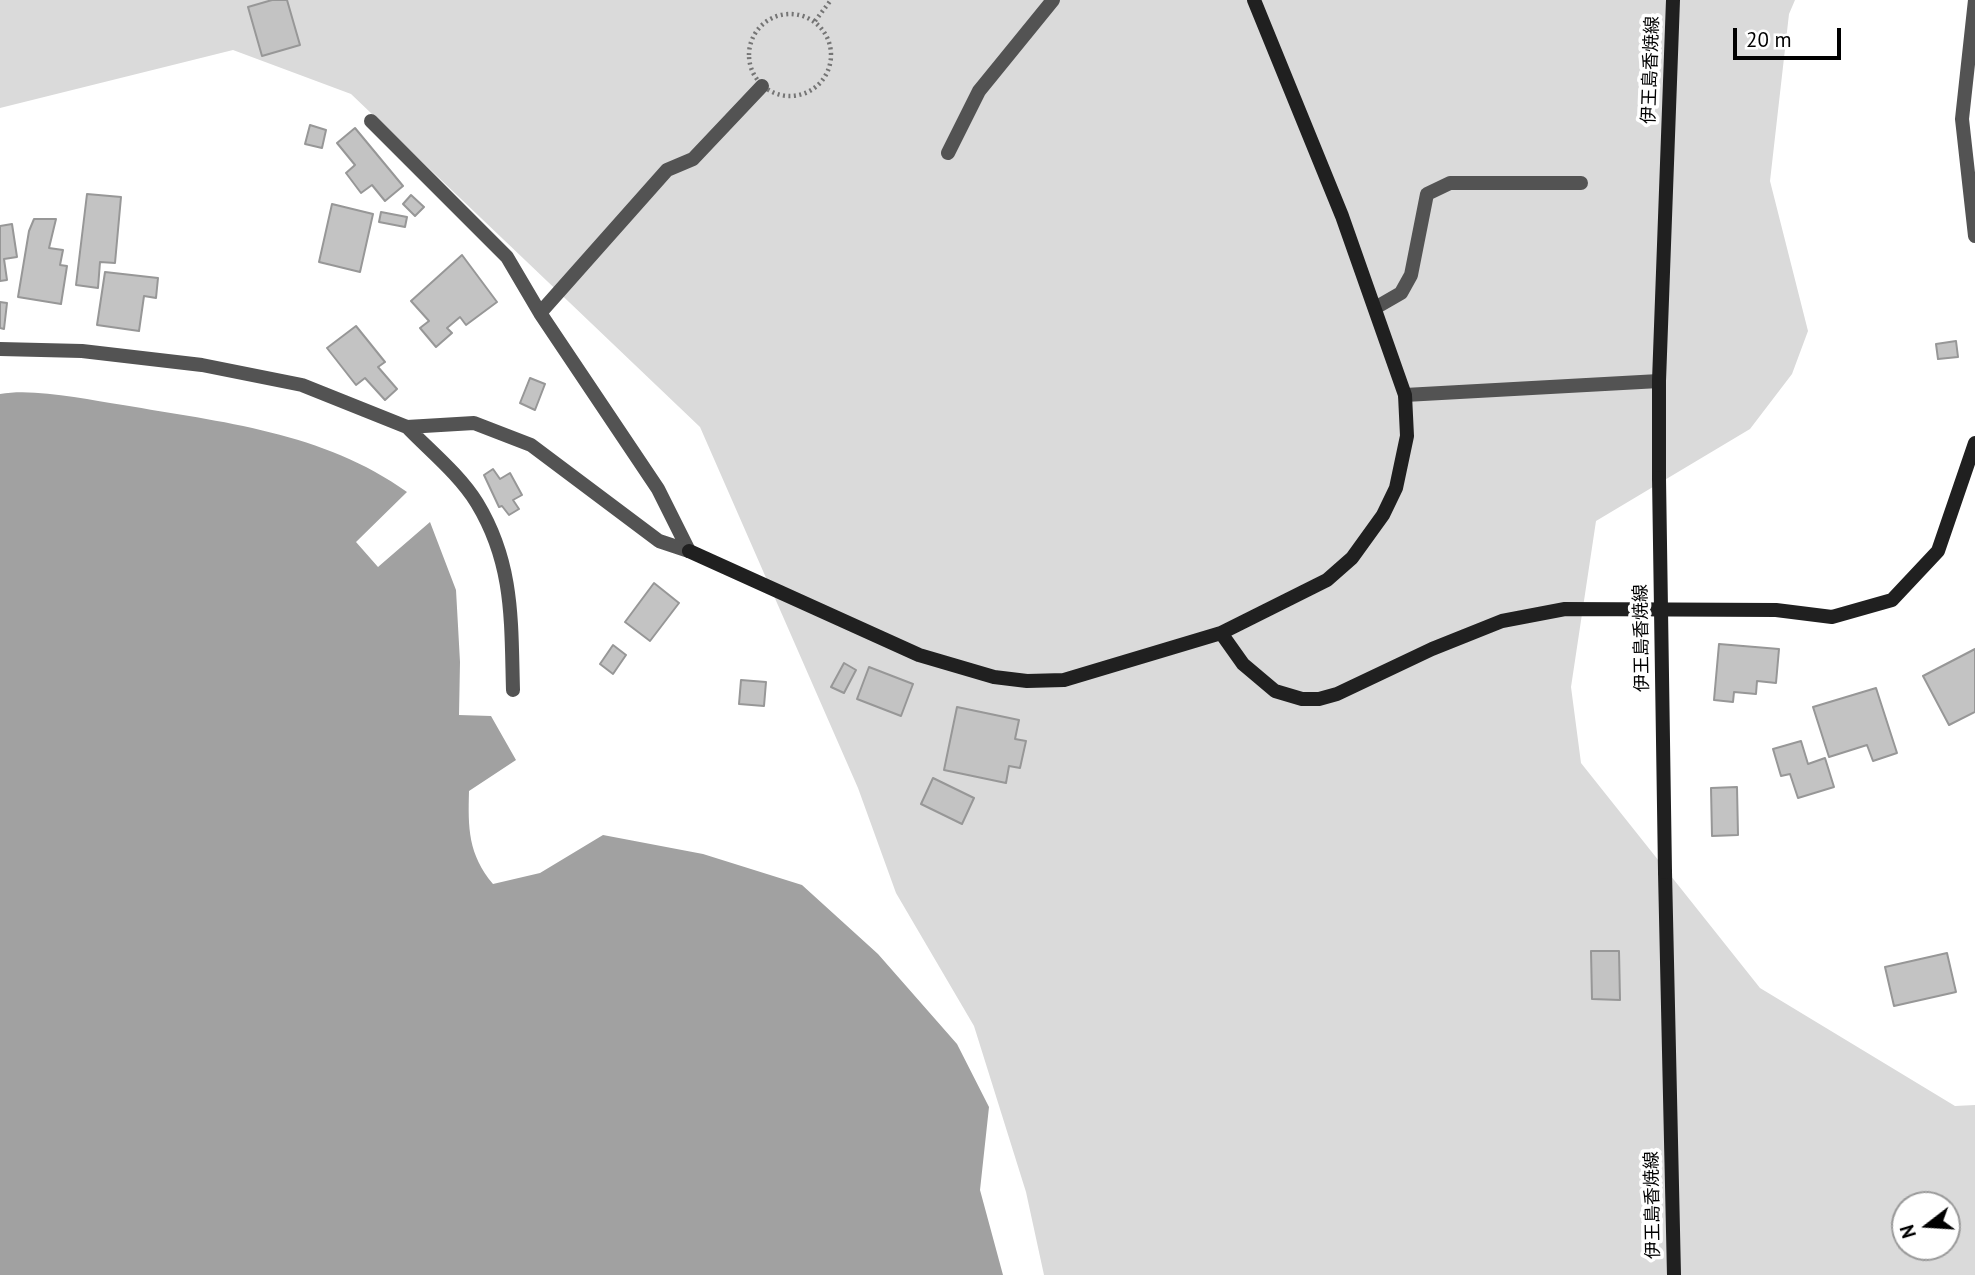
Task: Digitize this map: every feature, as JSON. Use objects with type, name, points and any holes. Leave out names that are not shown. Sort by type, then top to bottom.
[{"type":"street","points":[[948,153],[979,90],[1053,0]]},
{"type":"street","points":[[407,427],[474,423],[531,445],[659,541],[690,551],[919,655],[994,677],[1027,681],[1064,680],[1221,633],[1327,580],[1352,558],[1383,515],[1404,461],[1407,436],[1405,395],[1342,216],[1254,0]]},
{"type":"street","name":"伊王島香焼線","points":[[1673,0],[1659,381],[1659,478],[1674,1275]]},
{"type":"street","points":[[1975,0],[1962,119],[1975,236]]},
{"type":"street","points":[[540,313],[667,170],[693,159],[762,86]]},
{"type":"street","points":[[372,121],[507,257],[540,313],[658,489],[690,551]]},
{"type":"street","points":[[1375,308],[1401,293],[1411,275],[1427,194],[1450,183],[1581,183]]},
{"type":"street","points":[[0,349],[82,351],[202,365],[302,385],[407,427],[476,501],[501,552],[510,598],[513,690]]},
{"type":"street","points":[[1405,395],[1659,381]]},
{"type":"street","points":[[1221,633],[1243,664],[1275,691],[1302,699],[1319,699],[1337,694],[1432,649],[1502,621],[1565,609],[1776,610],[1832,617],[1892,600],[1938,551],[1975,443]]},
{"type":"path","points":[[815,21],[831,0]]},
{"type":"path","points":[[777,15],[803,15],[815,21],[824,30],[831,55],[823,80],[802,94],[789,96],[776,94],[762,86],[750,66],[748,54],[756,29],[777,15]]},
{"type":"shaded area","points":[[0,0],[1795,0],[1789,14],[1770,181],[1808,331],[1792,374],[1750,429],[1596,521],[1571,687],[1581,763],[1760,988],[1955,1106],[1975,1105],[1975,1275],[1044,1275],[1026,1192],[974,1026],[896,893],[858,788],[700,427],[351,94],[233,50],[0,108]]},
{"type":"shaded area","points":[[29,392],[62,395],[271,432],[341,455],[407,492],[356,542],[378,567],[430,522],[456,590],[460,662],[459,715],[491,716],[516,760],[469,791],[471,840],[479,862],[493,884],[540,873],[603,835],[703,854],[802,885],[878,954],[957,1044],[989,1107],[980,1190],[1003,1275],[0,1275],[0,394]]},
{"type":"building","points":[[272,0],[287,0],[300,45],[262,56],[248,7]]},
{"type":"building","points":[[310,125],[326,130],[322,148],[305,144]]},
{"type":"building","points":[[355,128],[403,186],[385,201],[372,185],[361,193],[346,173],[355,165],[337,143]]},
{"type":"building","points":[[87,194],[121,197],[115,263],[100,262],[98,288],[76,285]]},
{"type":"building","points":[[411,195],[424,207],[415,216],[403,204]]},
{"type":"building","points":[[332,204],[373,214],[360,272],[319,262]]},
{"type":"building","points":[[381,212],[407,217],[405,227],[379,222]]},
{"type":"building","points":[[34,219],[56,219],[49,248],[63,250],[60,265],[67,266],[61,304],[18,297],[29,231]]},
{"type":"building","points":[[12,224],[17,257],[4,259],[7,280],[0,281],[0,226]]},
{"type":"building","points":[[462,255],[497,302],[466,325],[460,317],[447,328],[452,333],[436,347],[420,328],[429,321],[411,301]]},
{"type":"building","points":[[105,272],[158,278],[156,298],[144,296],[139,331],[97,325]]},
{"type":"building","points":[[0,302],[7,303],[4,329],[0,328]]},
{"type":"building","points":[[356,326],[385,362],[378,367],[397,389],[385,400],[365,378],[356,385],[327,348]]},
{"type":"building","points":[[1956,341],[1958,357],[1938,359],[1936,344]]},
{"type":"building","points":[[530,378],[545,384],[535,410],[520,403]]},
{"type":"building","points":[[493,469],[500,479],[510,473],[522,495],[513,500],[519,509],[509,515],[502,506],[499,507],[484,475]]},
{"type":"building","points":[[654,583],[679,603],[650,641],[625,622]]},
{"type":"building","points":[[1719,644],[1779,649],[1776,683],[1757,681],[1756,694],[1734,692],[1733,702],[1714,700]]},
{"type":"building","points":[[613,645],[626,655],[613,674],[600,664]]},
{"type":"building","points":[[1975,649],[1975,712],[1949,725],[1923,676]]},
{"type":"building","points":[[844,663],[856,670],[844,693],[831,687]]},
{"type":"building","points":[[869,667],[913,684],[901,716],[857,699]]},
{"type":"building","points":[[741,680],[766,682],[764,706],[739,704]]},
{"type":"building","points":[[1876,688],[1897,753],[1873,761],[1867,745],[1829,757],[1813,707]]},
{"type":"building","points":[[957,707],[1019,720],[1015,739],[1026,741],[1020,768],[1009,766],[1006,783],[944,770]]},
{"type":"building","points":[[1801,741],[1808,764],[1825,758],[1834,787],[1798,798],[1790,774],[1781,776],[1773,749]]},
{"type":"building","points":[[933,778],[974,798],[962,824],[921,804]]},
{"type":"building","points":[[1737,787],[1738,835],[1712,836],[1711,788]]},
{"type":"building","points":[[1591,951],[1619,951],[1620,1000],[1592,999]]},
{"type":"building","points":[[1947,953],[1956,992],[1894,1006],[1885,967]]}]
